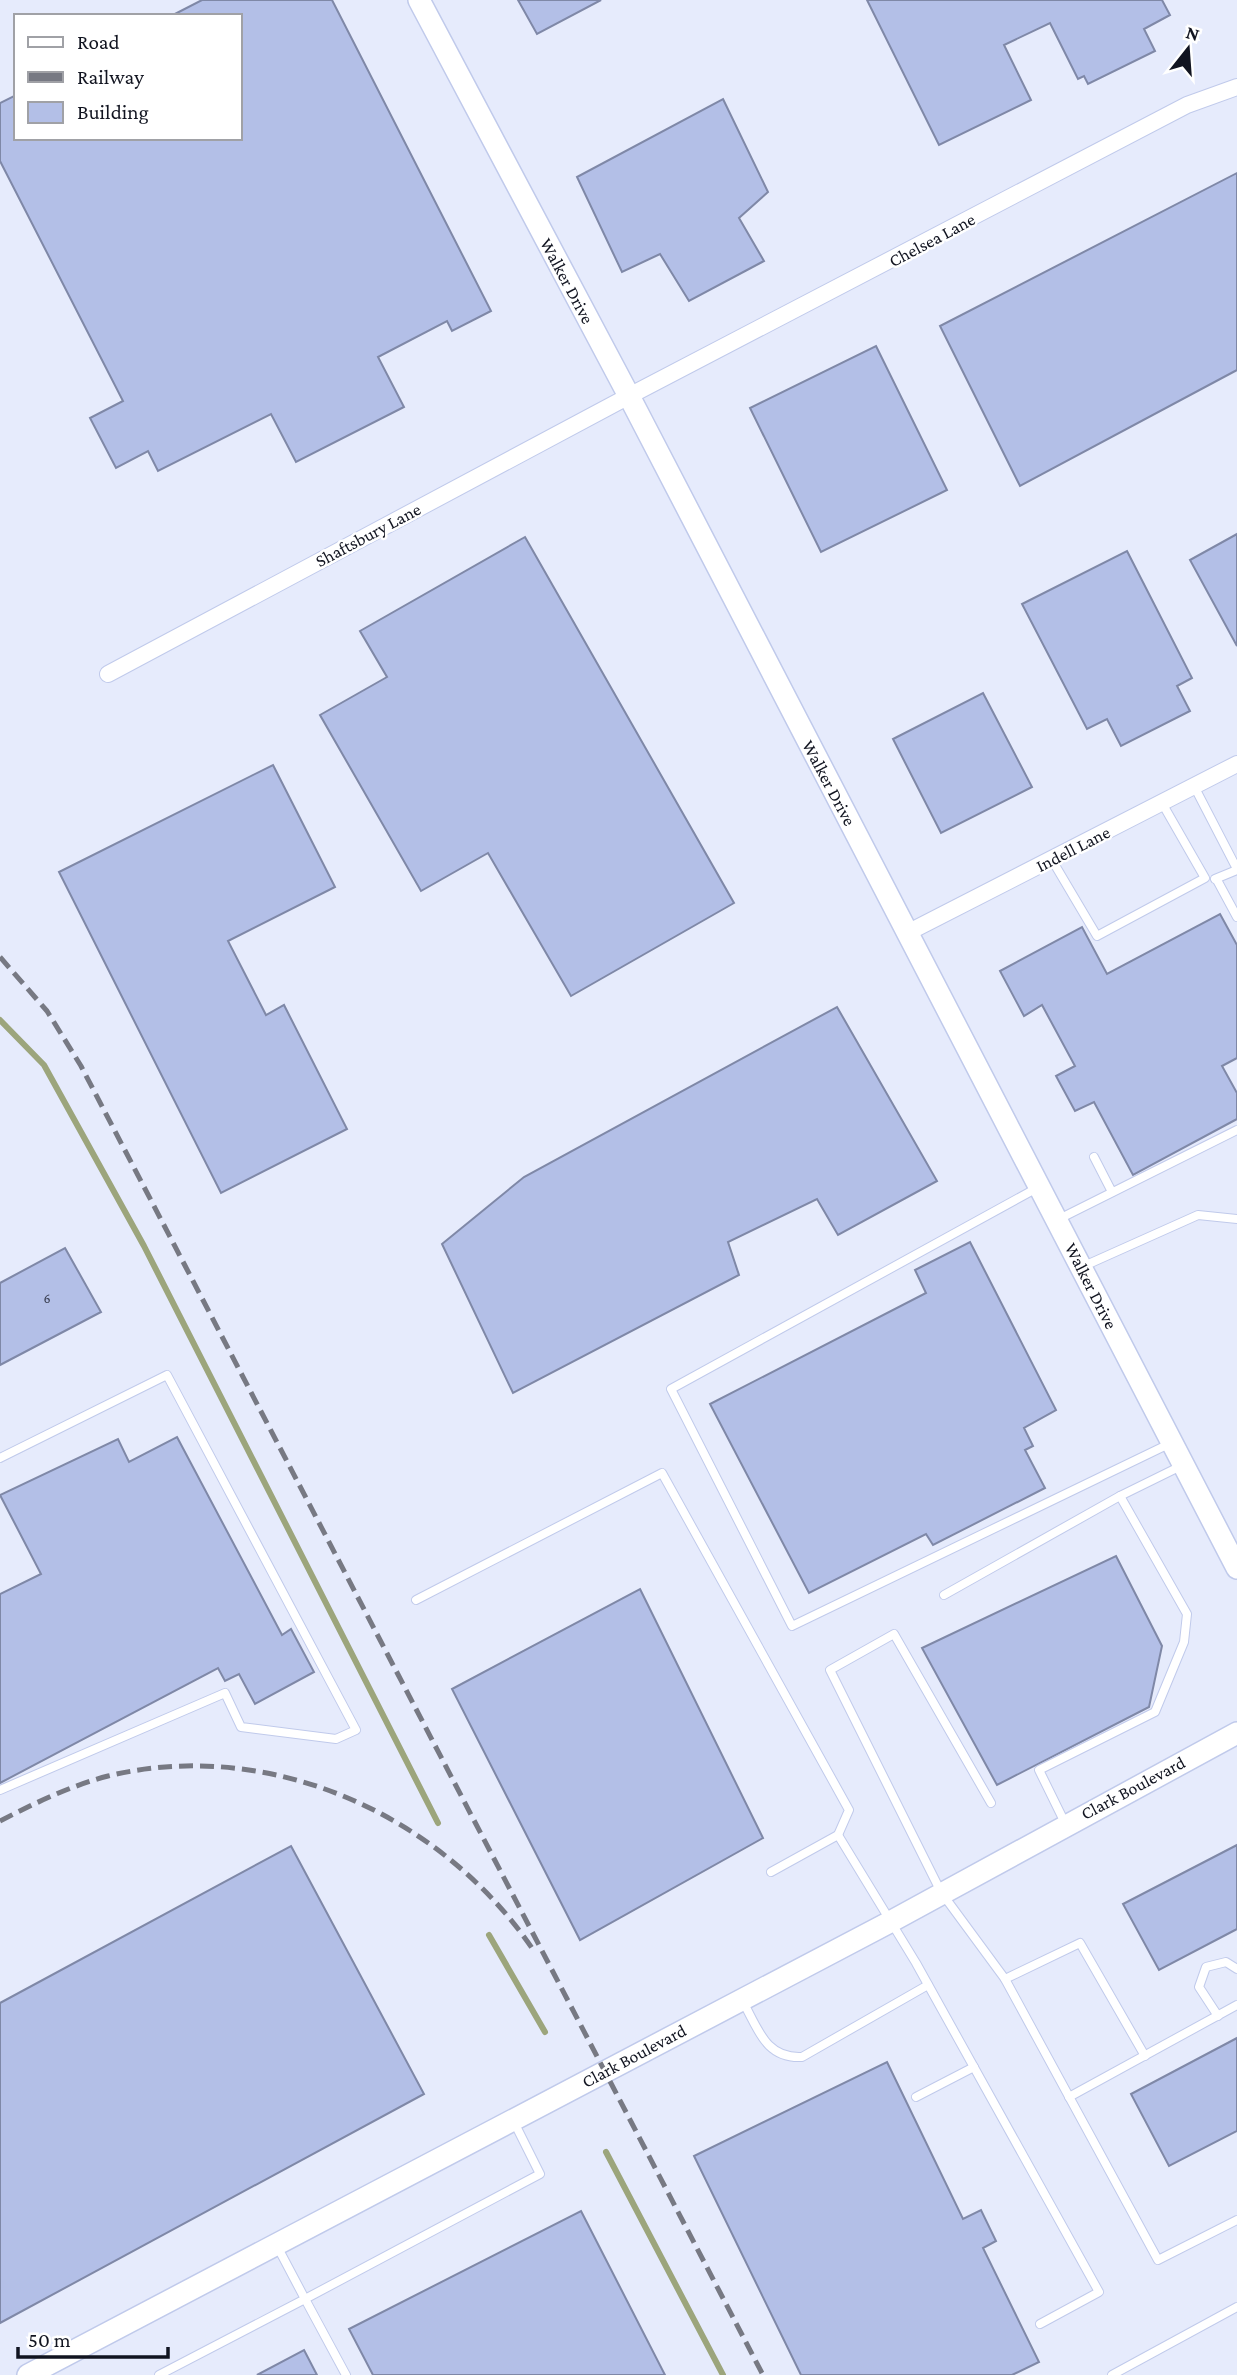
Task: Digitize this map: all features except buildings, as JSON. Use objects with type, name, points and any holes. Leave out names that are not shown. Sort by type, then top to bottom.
[{"type":"street","name":"Walker Drive","points":[[419,0],[629,396],[1237,1568]]},
{"type":"street","name":"Chelsea Lane","points":[[629,396],[1187,105],[1237,87]]},
{"type":"street","name":"Shaftsbury Lane","points":[[108,674],[629,396]]},
{"type":"street","name":"Indell Lane","points":[[907,933],[1237,764]]},
{"type":"street","name":"Clark Boulevard","points":[[28,2375],[890,1922],[1237,1733]]},
{"type":"lane","points":[[1052,860],[1097,936],[1205,878],[1217,880],[1237,869],[1194,786]]},
{"type":"lane","points":[[1162,803],[1205,878]]},
{"type":"lane","points":[[1217,880],[1237,917]]},
{"type":"lane","points":[[1056,1220],[1237,1130]]},
{"type":"lane","points":[[1094,1157],[1112,1192]]},
{"type":"lane","points":[[1039,1187],[671,1389],[792,1626],[1172,1442]]},
{"type":"lane","points":[[1081,1268],[1198,1215],[1237,1219]]},
{"type":"lane","points":[[0,1458],[167,1375],[356,1730],[336,1739],[241,1727],[225,1693],[0,1790]]},
{"type":"lane","points":[[944,1595],[1120,1496],[1183,1465]]},
{"type":"lane","points":[[416,1600],[662,1473],[849,1810],[838,1835],[771,1871]]},
{"type":"lane","points":[[1066,1825],[1039,1770],[1155,1712],[1184,1642],[1187,1614],[1120,1496]]},
{"type":"lane","points":[[991,1803],[894,1634],[830,1670],[941,1892],[1005,1979],[1158,2260],[1237,2220]]},
{"type":"lane","points":[[838,1835],[928,1985],[1099,2292],[1040,2325]]},
{"type":"lane","points":[[1005,1979],[1080,1943],[1145,2056]]},
{"type":"lane","points":[[1217,2016],[1199,1987],[1206,1967],[1226,1962],[1237,1969]]},
{"type":"lane","points":[[742,2000],[775,2053],[787,2058],[802,2057],[928,1985]]},
{"type":"lane","points":[[1069,2097],[1237,2005]]},
{"type":"lane","points":[[916,2097],[974,2067]]},
{"type":"lane","points":[[159,2375],[540,2174],[513,2120]]},
{"type":"lane","points":[[276,2245],[346,2375]]},
{"type":"lane","points":[[1112,2375],[1237,2307]]},
{"type":"shaded area","points":[[0,0],[1237,0],[1237,2375],[0,2375]]},
{"type":"waterway","points":[[0,1020],[44,1065],[144,1246],[438,1823]]},
{"type":"waterway","points":[[489,1935],[545,2032]]},
{"type":"waterway","points":[[606,2152],[723,2375]]},
{"type":"railway","points":[[0,957],[47,1011],[81,1066],[763,2375]]},
{"type":"railway","points":[[0,1821],[53,1796],[108,1776],[169,1767],[229,1768],[289,1778],[346,1797],[400,1824],[450,1859],[494,1901],[532,1948]]}]
